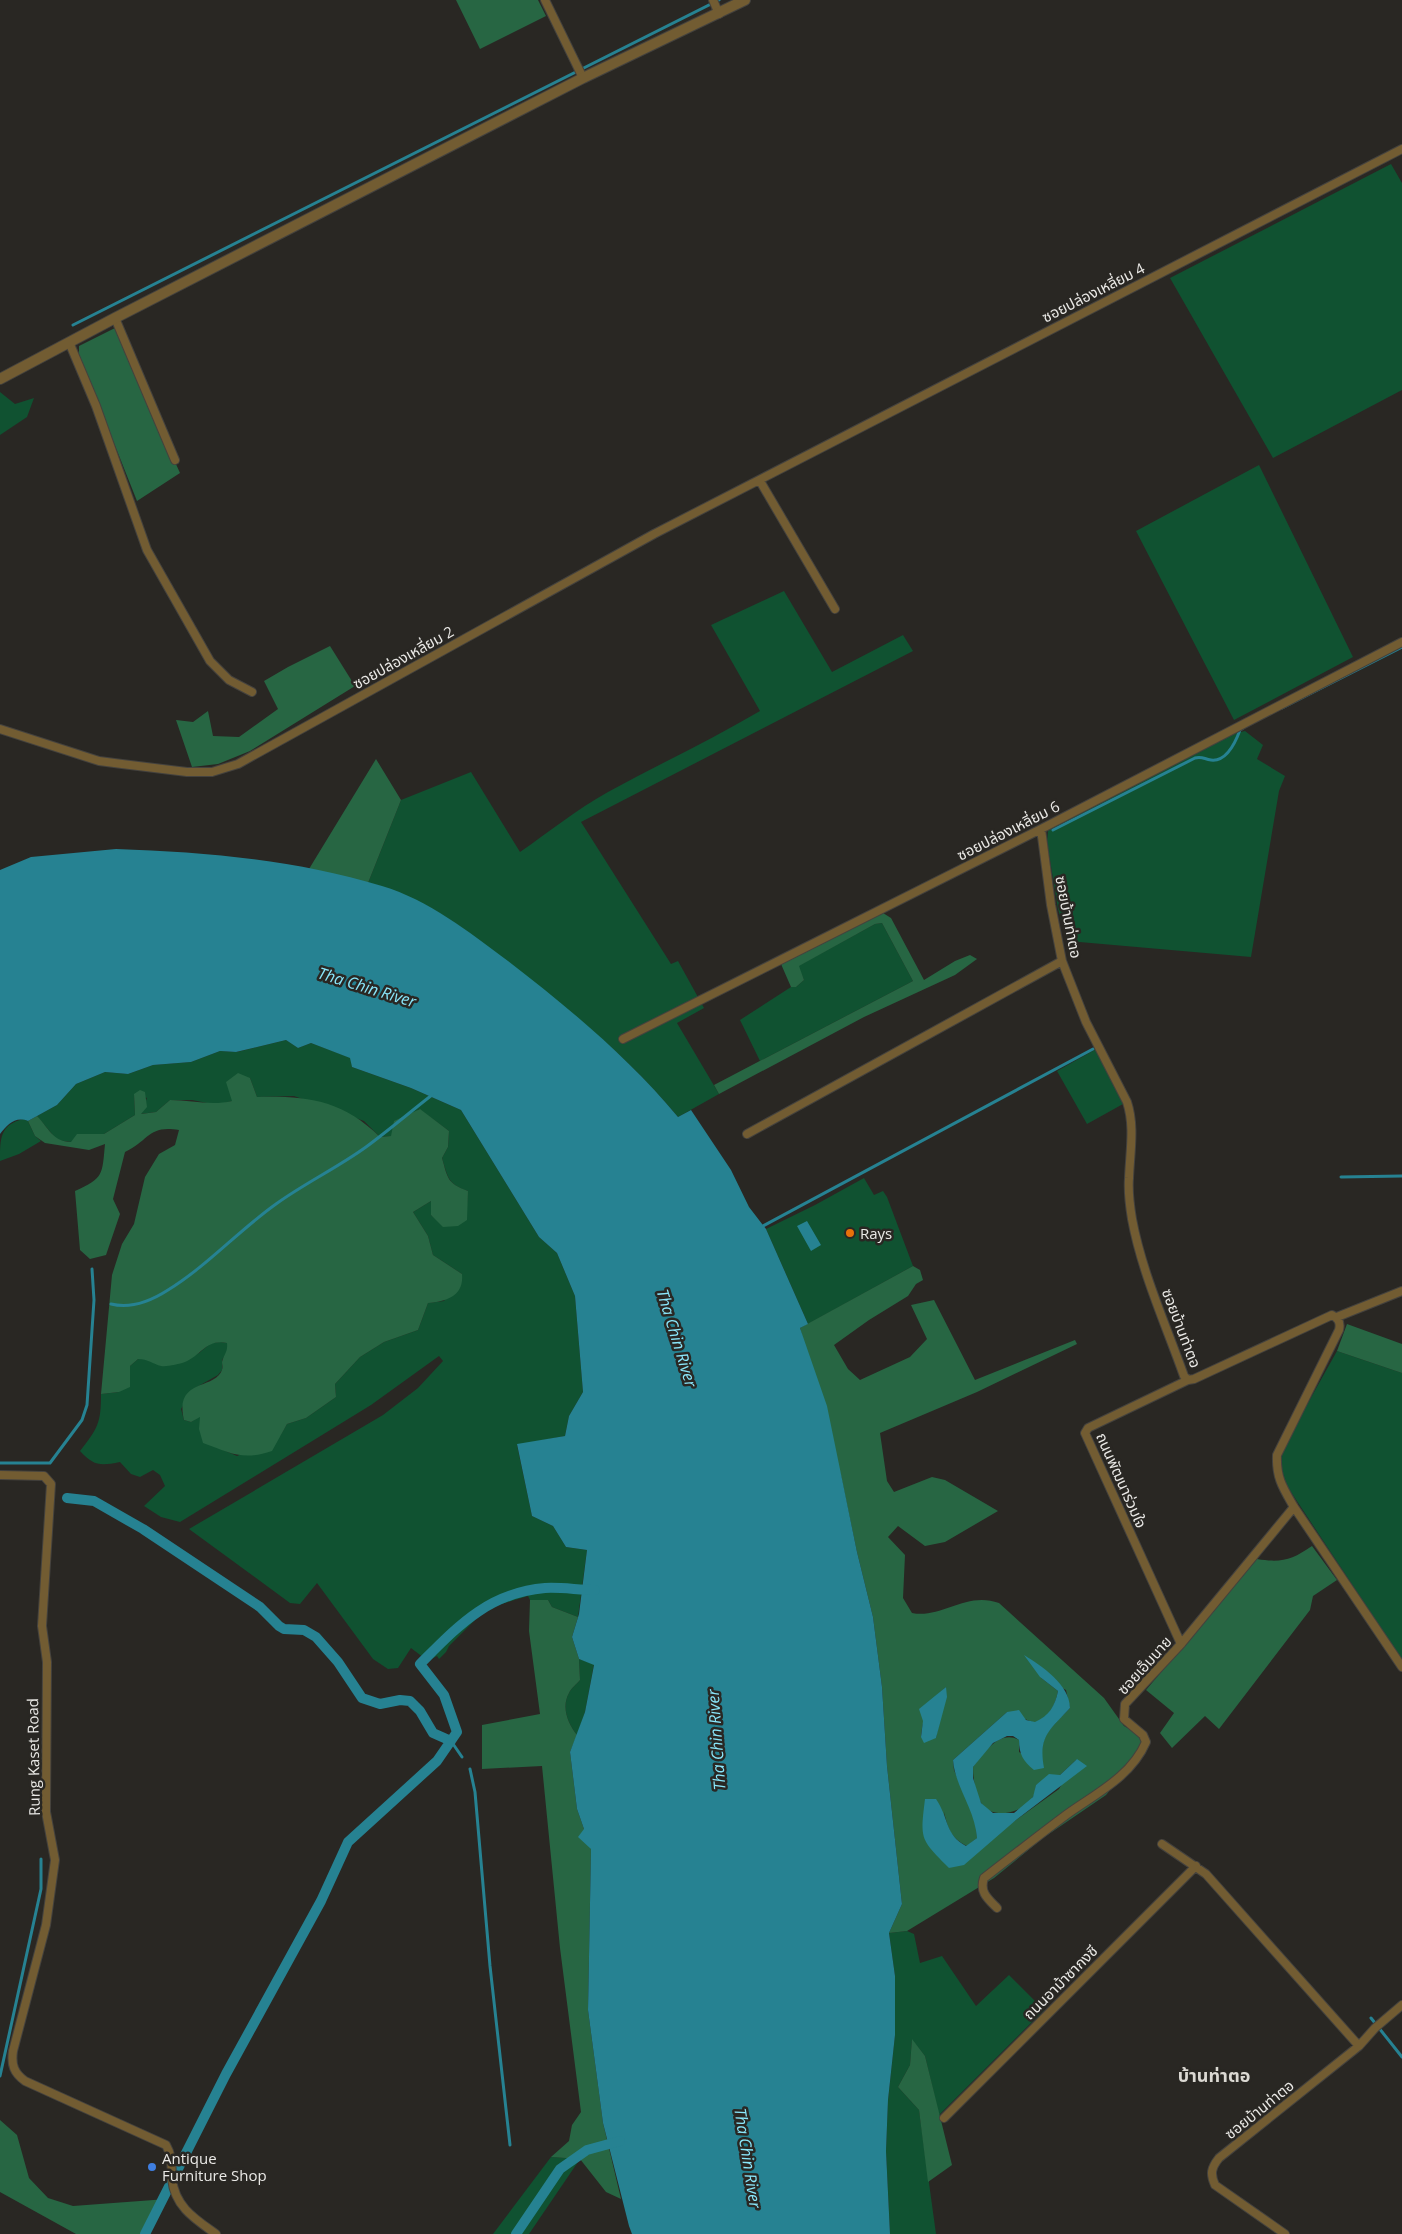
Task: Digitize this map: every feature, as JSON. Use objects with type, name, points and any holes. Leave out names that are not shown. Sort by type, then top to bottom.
[{"type":"street","points":[[545,0],[583,78]]},
{"type":"street","points":[[713,0],[719,14]]},
{"type":"street","points":[[0,379],[583,78],[745,0]]},
{"type":"street","name":"ซอยปล่องเหลี่ยม 4","points":[[798,461],[1402,149]]},
{"type":"street","points":[[115,318],[175,460]]},
{"type":"street","points":[[69,342],[96,406],[147,550],[210,662],[229,680],[252,692]]},
{"type":"street","name":"ซอยปล่องเหลี่ยม 2","points":[[0,730],[99,760],[187,772],[212,772],[227,768],[248,760],[654,534],[798,461]]},
{"type":"street","points":[[760,481],[835,609]]},
{"type":"street","name":"ซอยปล่องเหลี่ยม 6","points":[[623,1039],[1041,830],[1402,642]]},
{"type":"street","name":"ซอยบ้านท่าตอ","points":[[1041,830],[1051,905],[1062,961],[1086,1022],[1131,1113],[1132,1128],[1128,1179],[1132,1219],[1145,1267],[1184,1376],[1188,1380],[1332,1314],[1337,1317]]},
{"type":"street","points":[[747,1134],[1062,961]]},
{"type":"street","points":[[1402,1291],[1337,1317],[1340,1323],[1339,1330],[1277,1454],[1276,1470],[1281,1484],[1294,1507],[1402,1667]]},
{"type":"street","name":"ถนนพัฒนาร่วมใจ","points":[[1181,1644],[1085,1433],[1088,1428],[1188,1380]]},
{"type":"street","name":"Rung Kaset Road","points":[[0,1475],[44,1476],[51,1484],[42,1626],[47,1662],[46,1812],[55,1860],[46,1925],[13,2051],[12,2061],[14,2070],[25,2081],[166,2145],[172,2162],[172,2177],[177,2200],[194,2218],[216,2234]]},
{"type":"street","name":"ซอยเอ็มนาย","points":[[997,1908],[983,1893],[981,1885],[984,1878],[1114,1781],[1140,1756],[1146,1742],[1143,1735],[1124,1719],[1125,1704],[1181,1644],[1294,1507]]},
{"type":"street","points":[[1162,1844],[1206,1874],[1359,2046]]},
{"type":"street","name":"ถนนอาม้าซากงซี","points":[[944,2118],[1196,1866]]},
{"type":"street","name":"ซอยบ้านท่าตอ","points":[[1285,2234],[1215,2185],[1211,2175],[1213,2165],[1219,2158],[1359,2046],[1375,2028],[1402,2005]]},
{"type":"green space","points":[[456,0],[538,0],[546,16],[480,49]]},
{"type":"green space","points":[[1391,164],[1402,183],[1402,390],[1273,458],[1170,278]]},
{"type":"green space","points":[[115,328],[180,473],[137,501],[79,355],[79,346]]},
{"type":"green space","points":[[0,392],[15,404],[34,398],[27,417],[0,435]]},
{"type":"green space","points":[[1259,465],[1353,657],[1234,720],[1136,531]]},
{"type":"green space","points":[[784,591],[832,672],[903,635],[913,651],[581,822],[671,964],[678,961],[704,1008],[677,1023],[719,1094],[678,1117],[643,1078],[605,1042],[488,947],[431,908],[390,889],[368,883],[401,800],[471,772],[520,852],[574,813],[597,799],[760,711],[711,625]]},
{"type":"green space","points":[[330,646],[355,686],[250,751],[218,764],[192,767],[176,720],[193,722],[208,711],[213,736],[239,737],[278,709],[264,681]]},
{"type":"green space","points":[[1245,731],[1263,745],[1257,759],[1285,776],[1279,791],[1251,957],[1068,941],[1058,909],[1047,842],[1048,831],[1055,825],[1228,735]]},
{"type":"green space","points":[[376,759],[401,800],[368,883],[309,869]]},
{"type":"green space","points":[[883,913],[891,918],[924,980],[955,961],[970,955],[977,959],[955,975],[864,1017],[719,1094],[714,1085],[913,981],[882,923],[875,924],[799,966],[804,980],[796,987],[791,987],[781,964]]},
{"type":"green space","points":[[882,923],[913,981],[760,1061],[740,1020],[791,987],[796,987],[804,980],[798,966],[875,924]]},
{"type":"green space","points":[[286,1040],[298,1048],[311,1043],[351,1058],[352,1067],[411,1088],[461,1110],[539,1237],[557,1253],[575,1296],[583,1392],[569,1416],[565,1436],[517,1445],[532,1516],[553,1526],[566,1547],[587,1550],[578,1617],[552,1607],[548,1600],[530,1600],[528,1596],[498,1605],[481,1614],[449,1646],[439,1659],[437,1656],[428,1661],[411,1648],[398,1668],[388,1669],[373,1659],[317,1583],[300,1604],[290,1603],[189,1529],[383,1415],[418,1388],[443,1361],[439,1356],[371,1405],[180,1522],[161,1517],[144,1506],[165,1486],[160,1475],[153,1470],[140,1477],[131,1474],[120,1462],[98,1464],[89,1460],[80,1451],[95,1431],[99,1419],[101,1394],[119,1392],[130,1366],[138,1359],[147,1359],[162,1366],[199,1353],[211,1343],[220,1342],[228,1343],[228,1351],[222,1360],[222,1370],[218,1375],[195,1388],[181,1409],[184,1420],[191,1422],[200,1416],[221,1449],[237,1456],[280,1436],[287,1424],[306,1418],[336,1397],[335,1384],[360,1357],[384,1342],[418,1330],[428,1303],[444,1301],[462,1274],[433,1255],[428,1236],[413,1212],[431,1201],[431,1215],[437,1220],[467,1204],[468,1191],[456,1186],[446,1171],[442,1158],[448,1147],[449,1131],[419,1109],[391,1136],[380,1137],[364,1121],[294,1096],[257,1097],[250,1078],[232,1101],[217,1105],[192,1100],[170,1100],[156,1112],[140,1114],[147,1098],[134,1094],[135,1115],[104,1134],[96,1134],[71,1142],[57,1140],[37,1116],[57,1105],[76,1084],[105,1072],[128,1074],[153,1065],[191,1062],[220,1051],[237,1052]]},
{"type":"green space","points":[[1098,1048],[1123,1104],[1087,1124],[1057,1071]]},
{"type":"green space","points":[[238,1073],[250,1078],[257,1097],[308,1099],[323,1103],[352,1115],[380,1137],[391,1136],[394,1121],[420,1109],[449,1131],[448,1147],[442,1158],[446,1171],[452,1183],[468,1191],[467,1220],[458,1226],[443,1227],[431,1215],[431,1201],[413,1212],[428,1236],[433,1255],[462,1274],[462,1281],[457,1292],[448,1299],[428,1303],[418,1330],[384,1342],[360,1357],[335,1384],[336,1397],[306,1418],[287,1424],[272,1451],[244,1456],[229,1453],[203,1443],[199,1429],[200,1417],[191,1422],[184,1420],[182,1407],[185,1397],[190,1391],[218,1376],[222,1370],[227,1343],[220,1342],[209,1345],[191,1359],[173,1365],[161,1366],[138,1359],[130,1366],[130,1387],[119,1392],[101,1394],[112,1275],[122,1244],[134,1224],[145,1177],[159,1154],[175,1145],[179,1130],[169,1129],[155,1132],[125,1152],[113,1199],[120,1214],[106,1255],[90,1259],[80,1250],[75,1191],[92,1183],[100,1174],[105,1144],[89,1150],[45,1143],[35,1136],[28,1121],[37,1116],[55,1137],[71,1142],[77,1134],[104,1134],[135,1115],[134,1094],[140,1090],[145,1092],[147,1107],[141,1114],[156,1112],[170,1100],[209,1103],[232,1101],[226,1082]]},
{"type":"green space","points":[[23,1119],[28,1121],[35,1136],[41,1141],[19,1154],[0,1161],[0,1146],[3,1134],[10,1125]]},
{"type":"green space","points":[[864,1178],[874,1195],[883,1191],[887,1197],[913,1266],[808,1324],[766,1229]]},
{"type":"green space","points":[[913,1266],[920,1270],[923,1280],[916,1284],[908,1296],[869,1320],[834,1345],[848,1369],[860,1380],[910,1357],[927,1339],[911,1305],[934,1300],[975,1380],[1075,1340],[1077,1344],[977,1392],[880,1433],[887,1481],[894,1492],[932,1477],[945,1480],[998,1511],[945,1542],[925,1546],[898,1526],[888,1537],[905,1555],[903,1598],[912,1613],[923,1614],[933,1612],[976,1600],[999,1603],[1104,1698],[1124,1726],[1151,1741],[1106,1795],[1043,1838],[994,1878],[907,1931],[889,1933],[902,1904],[887,1766],[882,1687],[873,1617],[841,1476],[800,1328]],"holes":[[[1040,1677],[1066,1690],[1070,1708],[1051,1728],[1044,1740],[1042,1748],[1043,1767],[1019,1752],[1019,1740],[1012,1737],[999,1740],[987,1749],[973,1767],[973,1776],[980,1801],[985,1808],[992,1811],[999,1813],[1015,1811],[1028,1803],[1033,1797],[1036,1785],[1060,1775],[1077,1759],[1059,1789],[949,1868],[944,1812],[949,1828],[957,1840],[967,1846],[977,1838],[976,1822],[954,1770],[953,1760],[1007,1712],[1035,1723],[1048,1714],[1058,1691]],[[946,1687],[936,1738],[921,1737],[923,1722],[928,1709],[935,1698]]]},
{"type":"green space","points":[[1347,1324],[1402,1344],[1402,1373],[1337,1351]]},
{"type":"green space","points":[[1337,1351],[1402,1373],[1402,1660],[1281,1477],[1279,1460],[1285,1444]]},
{"type":"green space","points":[[1312,1546],[1337,1580],[1313,1596],[1310,1610],[1219,1729],[1205,1716],[1172,1748],[1160,1733],[1174,1713],[1146,1690],[1257,1559],[1273,1561],[1286,1559]]},
{"type":"green space","points":[[530,1600],[548,1600],[552,1607],[578,1617],[572,1637],[579,1659],[580,1680],[569,1693],[566,1710],[568,1721],[577,1735],[570,1752],[577,1809],[591,1849],[588,2010],[603,2123],[621,2199],[606,2192],[580,2159],[551,2157],[569,2141],[572,2125],[581,2112],[560,1948],[542,1766],[482,1769],[482,1725],[540,1714],[529,1631]]},
{"type":"green space","points":[[579,1659],[594,1664],[585,1712],[577,1735],[568,1721],[566,1704],[570,1691],[580,1680]]},
{"type":"green space","points":[[907,1931],[914,1934],[920,1963],[942,1956],[976,2006],[1009,1975],[1044,2010],[939,2115],[925,2056],[912,2040],[910,2065],[898,2087],[919,2110],[936,2234],[890,2234],[886,2151],[888,2100],[895,2035],[895,1976],[889,1933]]},
{"type":"green space","points":[[912,2039],[925,2056],[952,2165],[928,2182],[919,2110],[898,2087],[910,2065]]},
{"type":"green space","points":[[0,2120],[17,2135],[29,2178],[48,2198],[73,2206],[167,2199],[147,2234],[76,2234],[0,2192]]},
{"type":"green space","points":[[551,2157],[580,2159],[529,2234],[493,2234]]},
{"type":"water","name":"Tha Chin River","points":[[116,849],[217,855],[317,870],[382,886],[432,908],[493,950],[575,1015],[639,1074],[678,1117],[691,1110],[731,1170],[749,1207],[766,1229],[808,1324],[800,1328],[827,1406],[857,1552],[873,1617],[882,1687],[887,1766],[902,1904],[889,1933],[895,1976],[895,2035],[888,2100],[886,2151],[890,2234],[632,2234],[603,2123],[588,2010],[591,1849],[578,1837],[584,1829],[577,1809],[570,1752],[585,1712],[594,1665],[579,1659],[572,1637],[579,1614],[587,1550],[566,1547],[553,1526],[532,1516],[517,1444],[565,1436],[569,1416],[583,1392],[575,1296],[557,1253],[539,1237],[461,1110],[411,1088],[352,1067],[350,1058],[311,1043],[298,1048],[286,1040],[236,1052],[220,1051],[191,1062],[153,1065],[128,1074],[105,1072],[76,1084],[57,1105],[28,1121],[19,1120],[12,1122],[0,1134],[0,870],[31,857]]},
{"type":"water","points":[[807,1221],[821,1245],[811,1251],[797,1226]]},
{"type":"water","points":[[1024,1655],[1054,1677],[1065,1692],[1070,1708],[1047,1734],[1043,1748],[1044,1768],[1034,1770],[1027,1763],[1022,1757],[1019,1740],[1013,1736],[1007,1736],[993,1743],[973,1767],[973,1778],[981,1803],[993,1813],[1014,1813],[1033,1797],[1036,1785],[1049,1774],[1060,1775],[1077,1759],[1087,1766],[1016,1820],[964,1865],[949,1868],[932,1851],[924,1838],[925,1799],[936,1799],[954,1837],[959,1842],[966,1846],[977,1838],[973,1817],[957,1780],[953,1760],[1007,1712],[1019,1710],[1026,1720],[1035,1722],[1051,1710],[1058,1691],[1040,1677]]},
{"type":"water","points":[[946,1687],[947,1697],[936,1738],[924,1743],[921,1737],[923,1721],[919,1709]]},
{"type":"waterway","points":[[73,325],[719,0]]},
{"type":"waterway","points":[[1282,708],[1402,647]]},
{"type":"waterway","points":[[1053,830],[1195,758],[1201,757],[1211,760],[1222,758],[1230,750],[1240,730],[1243,728]]},
{"type":"waterway","points":[[761,1227],[1093,1049]]},
{"type":"waterway","points":[[111,1304],[133,1305],[141,1303],[155,1298],[182,1281],[276,1204],[366,1147],[432,1095]]},
{"type":"waterway","points":[[1341,1177],[1402,1176]]},
{"type":"waterway","points":[[0,1463],[50,1463],[82,1420],[87,1405],[94,1300],[92,1269]]},
{"type":"waterway","points":[[67,1498],[94,1501],[143,1529],[260,1607],[279,1626],[284,1629],[304,1630],[316,1637],[338,1662],[362,1698],[380,1704],[400,1700],[410,1701],[420,1711],[433,1733],[451,1741]]},
{"type":"waterway","points":[[145,2234],[226,2074],[321,1901],[348,1842],[437,1761],[457,1732],[444,1695],[420,1664],[461,1625],[490,1604],[525,1591],[545,1588],[595,1590]]},
{"type":"waterway","points":[[451,1741],[462,1757]]},
{"type":"waterway","points":[[470,1769],[475,1792],[490,1966],[510,2145]]},
{"type":"waterway","points":[[0,2076],[41,1889],[41,1859]]},
{"type":"waterway","points":[[1371,2018],[1402,2057]]},
{"type":"waterway","points":[[516,2234],[560,2169],[587,2150],[620,2141]]},
{"type":"place","name":"Rays","points":[[850,1233]]},
{"type":"place","name":"Antique Furniture Shop","points":[[152,2167]]},
{"type":"district","name":"บ้านท่าตอ","points":[[1214,2075]]}]
